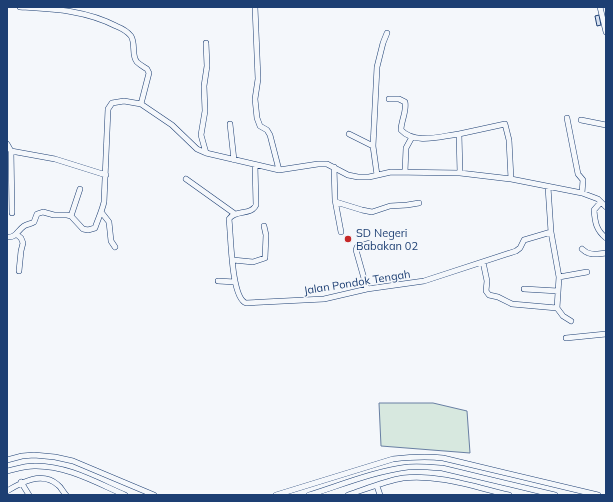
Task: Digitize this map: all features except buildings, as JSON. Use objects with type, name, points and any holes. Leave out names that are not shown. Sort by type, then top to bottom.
[{"type":"street","points":[[20,7],[74,9],[111,23],[131,36],[136,60],[140,65],[148,69],[149,73],[141,104]]},
{"type":"street","points":[[255,7],[258,79],[255,99],[257,118],[260,126],[267,130],[270,135],[279,170]]},
{"type":"street","points":[[600,7],[606,32]]},
{"type":"street","points":[[377,174],[373,146],[377,67],[387,33]]},
{"type":"street","points":[[206,43],[207,66],[204,86],[205,111],[201,135],[206,153]]},
{"type":"street","points":[[390,99],[399,99],[405,102],[406,106],[401,122],[401,130],[412,137],[423,139],[459,134],[505,124],[509,140],[511,179]]},
{"type":"street","points":[[7,237],[12,238],[24,226],[34,222],[37,214],[40,212],[70,216],[83,228],[92,230],[95,228],[102,213],[104,202],[108,113],[112,103],[119,101],[141,104],[172,125],[197,149],[206,153],[255,165],[279,170],[327,164],[353,176],[363,177],[391,172],[405,172],[460,173],[511,179],[582,193],[601,202],[606,207]]},
{"type":"street","points":[[567,118],[578,174],[583,180],[582,193]]},
{"type":"street","points":[[581,120],[606,124]]},
{"type":"street","points":[[230,124],[234,160]]},
{"type":"street","points":[[349,134],[373,146]]},
{"type":"street","points":[[459,134],[460,173]]},
{"type":"street","points":[[405,172],[406,148],[412,137]]},
{"type":"street","points":[[7,144],[11,152],[9,181],[12,213]]},
{"type":"street","points":[[11,152],[55,159],[106,175]]},
{"type":"street","points":[[186,179],[234,214],[250,210],[256,205],[255,165]]},
{"type":"street","points":[[334,167],[336,202],[340,232]]},
{"type":"street","points":[[548,187],[551,232],[559,277],[557,308],[563,316],[571,321]]},
{"type":"street","points":[[70,216],[80,190]]},
{"type":"street","points":[[336,202],[372,212],[390,206],[419,203]]},
{"type":"street","points":[[601,202],[594,210],[594,219],[598,231],[606,238]]},
{"type":"street","points":[[102,213],[109,222],[111,240],[115,247]]},
{"type":"street","name":"Jalan Pondok Tengah","points":[[234,214],[231,215],[229,219],[235,282],[240,298],[246,304],[324,299],[367,289],[424,281],[516,251],[520,248],[524,240],[551,232]]},
{"type":"street","points":[[233,260],[253,262],[265,258],[266,235],[264,226]]},
{"type":"street","points":[[16,234],[21,238],[23,243],[19,271]]},
{"type":"street","points":[[367,289],[356,250],[357,247],[369,243]]},
{"type":"street","points":[[582,249],[591,255],[606,253]]},
{"type":"street","points":[[483,262],[487,281],[486,291],[489,295],[498,297],[512,304],[557,308]]},
{"type":"street","points":[[559,277],[587,272]]},
{"type":"street","points":[[218,281],[235,282]]},
{"type":"street","points":[[524,289],[558,291]]},
{"type":"street","points":[[566,338],[606,334]]},
{"type":"street","points":[[7,460],[22,456],[34,455],[55,457],[73,461],[154,495]]},
{"type":"street","points":[[276,495],[393,459],[426,456],[443,458],[598,495]]},
{"type":"street","points":[[7,471],[34,466],[54,467],[74,473],[125,495]]},
{"type":"street","points":[[309,495],[394,469],[425,467],[442,468],[555,495]]},
{"type":"street","points":[[348,495],[401,479],[421,477],[444,480],[509,495]]},
{"type":"street","points":[[7,491],[21,482],[38,478],[50,480],[58,485],[66,495]]},
{"type":"street","points":[[21,482],[29,495]]},
{"type":"street","points":[[378,486],[380,495]]},
{"type":"shaded area","points":[[379,403],[433,403],[467,411],[470,453],[381,446]]},
{"type":"place","name":"SD Negeri Babakan 02","points":[[348,239]]}]
